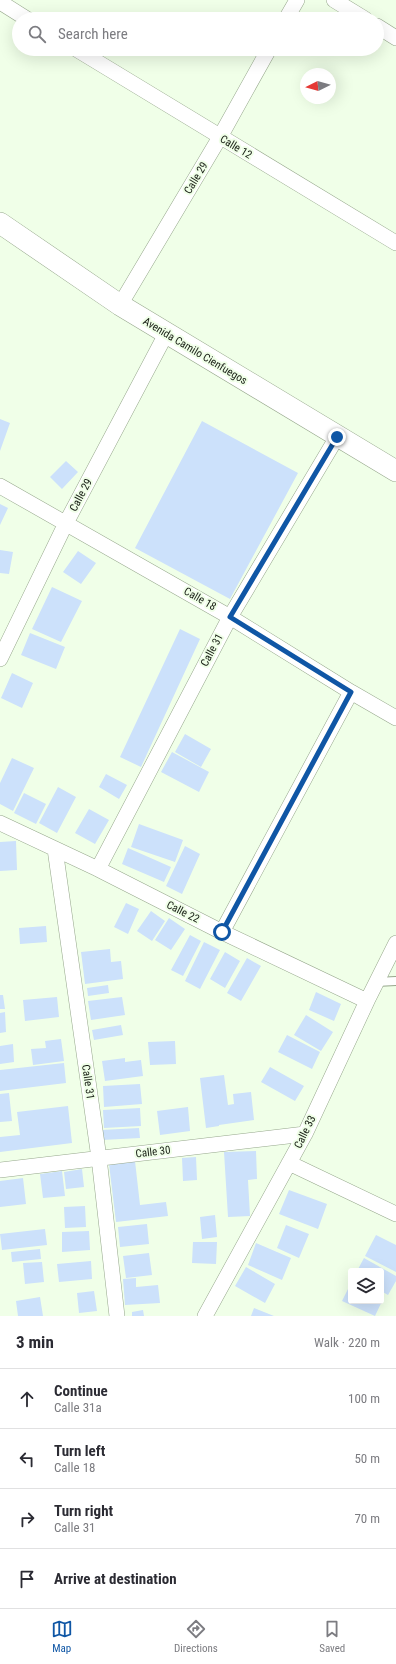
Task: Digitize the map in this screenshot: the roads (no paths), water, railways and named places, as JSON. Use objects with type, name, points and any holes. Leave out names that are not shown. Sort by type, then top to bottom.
[{"type":"main road","name":"Avenida Camilo Cienfuegos","points":[[0,223],[120,305],[166,334],[337,437],[394,465]]},
{"type":"street","points":[[290,12],[297,0]]},
{"type":"street","points":[[334,0],[354,12]]},
{"type":"street","points":[[0,2],[16,12]]},
{"type":"street","points":[[384,30],[396,38]]},
{"type":"street","name":"Calle 12","points":[[87,56],[396,243]]},
{"type":"street","name":"Calle 29","points":[[120,305],[220,137],[266,56]]},
{"type":"street","name":"Calle 29","points":[[0,659],[66,523],[166,334]]},
{"type":"street","name":"Calle 31","points":[[98,869],[230,617],[337,437]]},
{"type":"street","name":"Calle 18","points":[[0,486],[230,617],[396,718]]},
{"type":"street","points":[[222,932],[351,692]]},
{"type":"street","name":"Calle 22","points":[[1,824],[98,869],[222,932],[367,1001]]},
{"type":"street","name":"Calle 31","points":[[55,849],[99,1158],[117,1316]]},
{"type":"street","name":"Calle 33","points":[[205,1316],[305,1134],[376,982],[396,943]]},
{"type":"street","name":"Calle 30","points":[[0,1170],[305,1134]]},
{"type":"street","points":[[290,1163],[396,1214]]},
{"type":"lane","points":[[376,982],[396,981]]}]
